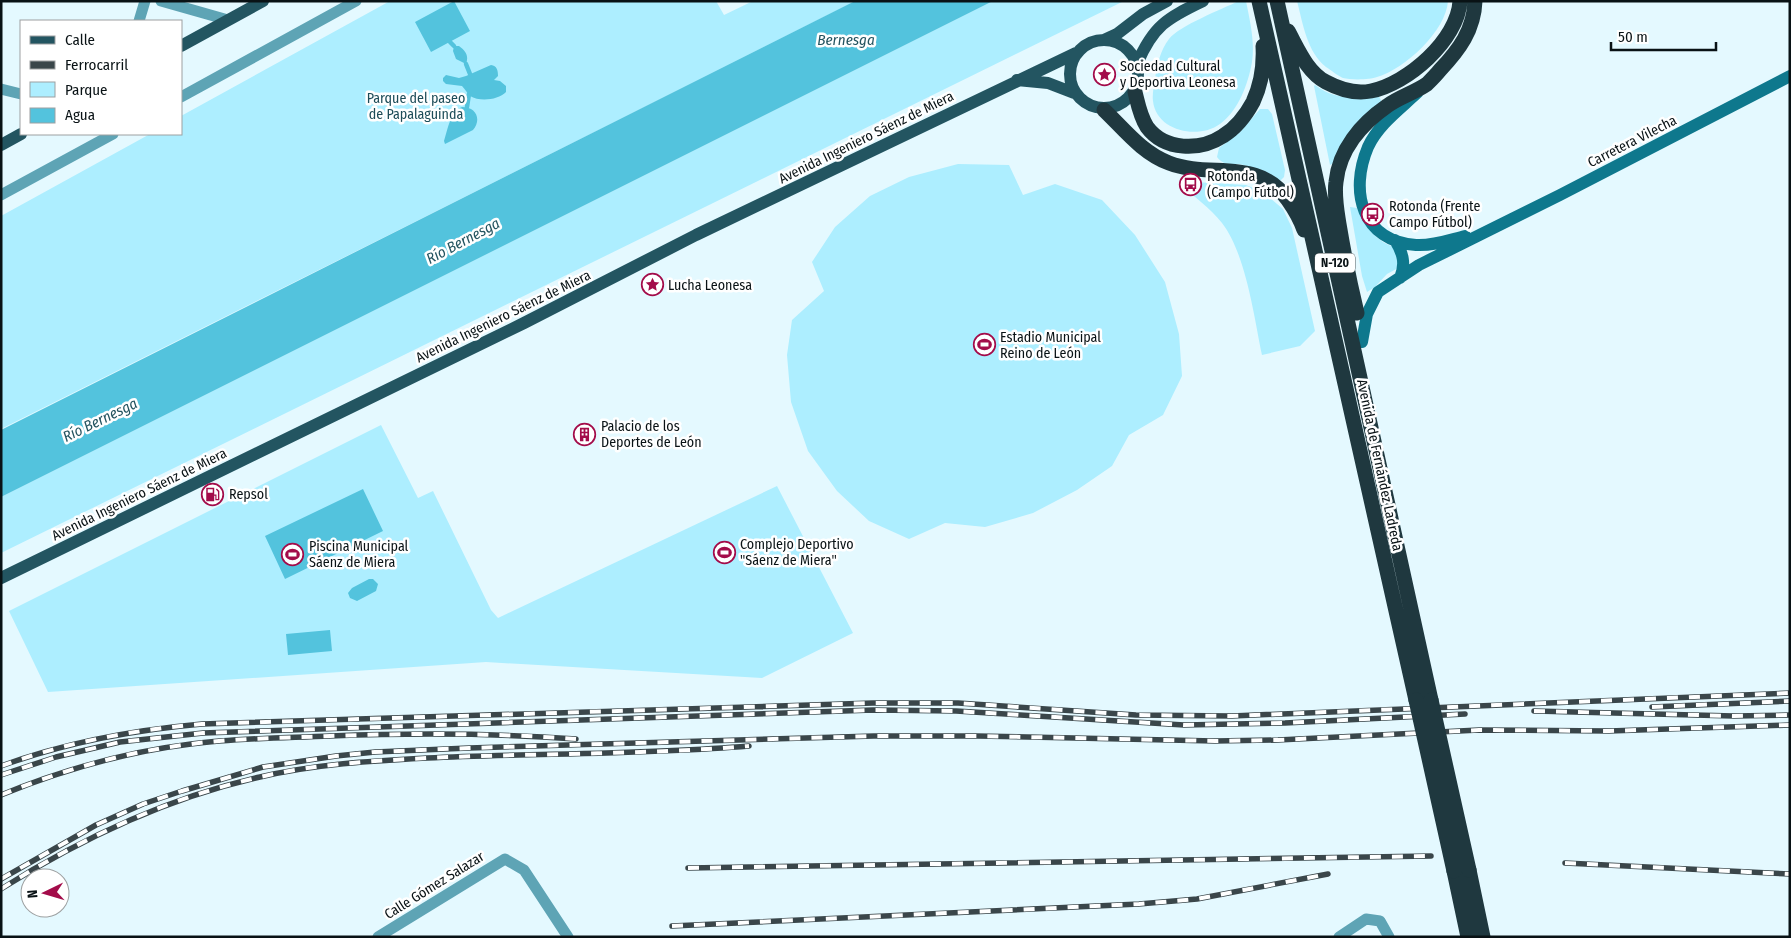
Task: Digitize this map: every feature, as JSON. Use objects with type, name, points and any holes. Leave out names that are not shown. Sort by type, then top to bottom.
[{"type":"highway","name":"Avenida de Fernández Ladreda","points":[[1259,1],[1338,349],[1424,700],[1469,870],[1483,937]]},
{"type":"highway","name":"Avenida de Fernández Ladreda","points":[[1276,1],[1390,509],[1454,871],[1468,937]]},
{"type":"highway","points":[[1280,17],[1310,70],[1325,81],[1341,88],[1360,92],[1370,91],[1399,80],[1434,52],[1445,41],[1452,28],[1458,16],[1460,1]]},
{"type":"highway","points":[[1390,509],[1390,464],[1362,342],[1342,241],[1336,205],[1336,182],[1345,151],[1360,129],[1387,105],[1427,83],[1458,50],[1472,22],[1475,1]]},
{"type":"highway","points":[[1135,92],[1140,115],[1148,129],[1161,140],[1174,145],[1188,146],[1213,142],[1224,136],[1234,128],[1254,100],[1264,63],[1263,20]]},
{"type":"highway","points":[[1104,110],[1150,153],[1167,162],[1185,169],[1240,171],[1260,176],[1280,188],[1300,218],[1338,349]]},
{"type":"main road","points":[[182,45],[263,1]]},
{"type":"main road","points":[[1074,93],[1070,80],[1070,70],[1076,53],[1085,45],[1117,34],[1143,14],[1167,1]]},
{"type":"main road","points":[[1137,64],[1146,44],[1158,27],[1182,11],[1203,1]]},
{"type":"main road","points":[[1017,80],[1048,83],[1074,93],[1088,104],[1104,110],[1119,105],[1135,92],[1138,80],[1137,64],[1131,53],[1124,46],[1116,42],[1104,40]]},
{"type":"main road","name":"Avenida Ingeniero Sáenz de Miera","points":[[1,578],[524,323],[696,235],[1076,53]]},
{"type":"main road","points":[[1,145],[20,135]]},
{"type":"street","points":[[140,20],[144,1]]},
{"type":"street","points":[[161,1],[228,20]]},
{"type":"street","points":[[182,96],[356,1]]},
{"type":"street","name":"Carretera Vilecha","points":[[1487,230],[1560,195],[1790,76]]},
{"type":"street","points":[[1427,83],[1378,132],[1368,147],[1360,181],[1360,197],[1365,212],[1378,231],[1395,240],[1411,244],[1432,244],[1487,230]]},
{"type":"street","points":[[1,89],[20,94]]},
{"type":"street","points":[[1,195],[111,135]]},
{"type":"street","points":[[1362,342],[1367,314],[1378,292],[1419,265],[1487,230]]},
{"type":"street","points":[[1395,240],[1401,249],[1404,267],[1400,278]]},
{"type":"street","name":"Calle Gómez Salazar","points":[[378,937],[505,858],[524,870],[568,937]]},
{"type":"street","points":[[1339,937],[1366,920],[1380,921],[1389,937]]},
{"type":"green space","name":"Parque del paseo de Papalaguinda","points":[[390,1],[716,1],[724,15],[753,1],[856,1],[1,429],[1,216],[148,135],[182,135],[182,115]]},
{"type":"green space","points":[[993,1],[1124,1],[1,553],[1,497]]},
{"type":"green space","points":[[1239,1],[1246,1],[1253,47],[1252,62],[1242,96],[1227,118],[1211,129],[1190,132],[1170,126],[1162,120],[1156,111],[1153,101],[1161,53],[1174,34],[1201,18]]},
{"type":"green space","points":[[1297,1],[1448,1],[1446,13],[1432,36],[1400,66],[1374,78],[1350,79],[1339,76],[1326,67],[1314,54],[1304,28]]},
{"type":"green space","points":[[1314,86],[1338,96],[1378,95],[1382,102],[1330,165]]},
{"type":"green space","points":[[1260,109],[1268,109],[1272,114],[1285,170],[1284,177],[1280,181],[1249,167],[1224,163],[1217,157],[1219,148],[1240,132]]},
{"type":"green space","name":"Estadio Municipal Reino de León","points":[[958,164],[1009,165],[1023,195],[1055,184],[1102,200],[1135,235],[1165,282],[1179,334],[1182,376],[1163,415],[1129,435],[1112,466],[1077,490],[1033,513],[985,527],[945,523],[909,539],[869,521],[837,491],[808,451],[791,402],[787,355],[792,320],[824,291],[812,262],[835,227],[870,196],[909,177]]},
{"type":"green space","points":[[1182,180],[1246,185],[1263,192],[1283,209],[1292,228],[1315,331],[1300,346],[1262,355],[1248,286],[1237,251],[1222,223],[1202,202],[1179,184]]},
{"type":"green space","points":[[1350,207],[1357,208],[1363,220],[1376,237],[1394,247],[1400,267],[1387,274],[1375,287],[1367,292],[1362,276]]},
{"type":"green space","name":"Piscina Municipal Sáenz de Miera","points":[[381,425],[418,498],[433,491],[491,610],[498,618],[777,486],[853,633],[762,678],[486,662],[48,692],[9,611]]},
{"type":"water","points":[[454,1],[470,31],[431,52],[415,22]]},
{"type":"water","name":"Bernesga","points":[[855,1],[993,1],[1,497],[1,430]]},
{"type":"water","points":[[454,46],[459,46],[465,52],[467,56],[466,64],[456,59],[453,51]]},
{"type":"water","points":[[491,65],[496,67],[498,72],[498,76],[494,80],[500,81],[506,86],[506,92],[498,97],[474,98],[462,86],[446,84],[443,81],[446,75],[459,78]]},
{"type":"water","points":[[462,107],[474,111],[477,118],[476,126],[473,130],[445,144],[444,141],[452,117]]},
{"type":"water","points":[[363,489],[383,531],[285,579],[265,536]]},
{"type":"water","points":[[369,579],[373,579],[378,584],[376,591],[357,601],[350,598],[348,593],[352,588]]},
{"type":"water","points":[[330,630],[332,651],[288,655],[286,634]]},
{"type":"waterway","points":[[450,42],[454,46]]},
{"type":"waterway","points":[[466,64],[470,74]]},
{"type":"waterway","points":[[467,107],[469,94]]},
{"type":"railway","points":[[1,766],[51,750],[100,738],[202,724],[873,703],[958,703],[1136,715],[1232,716],[1790,693]]},
{"type":"railway","points":[[1652,707],[1790,701]]},
{"type":"railway","points":[[1,775],[56,757],[120,742],[203,733],[873,710],[956,711],[1184,725],[1285,723],[1465,714]]},
{"type":"railway","points":[[1534,711],[1734,716],[1790,715]]},
{"type":"railway","points":[[1,879],[96,825],[143,804],[263,767],[375,752],[874,736],[977,736],[1215,741],[1278,740],[1479,730],[1609,731],[1790,725]]},
{"type":"railway","points":[[1,795],[94,763],[166,747],[208,742],[243,739],[423,734],[576,739]]},
{"type":"railway","points":[[1,889],[94,837],[159,808],[225,786],[301,769],[406,759],[669,751],[749,746]]},
{"type":"railway","points":[[688,868],[1431,856]]},
{"type":"railway","points":[[1565,863],[1790,874]]},
{"type":"railway","points":[[672,926],[1139,904],[1197,899],[1328,874]]},
{"type":"place","name":"Sociedad Cultural y Deportiva Leonesa","points":[[1104,74]]},
{"type":"place","name":"Rotonda (Campo Fútbol)","points":[[1191,184]]},
{"type":"place","name":"Rotonda (Frente Campo Fútbol)","points":[[1373,214]]},
{"type":"place","name":"Lucha Leonesa","points":[[652,285]]},
{"type":"place","name":"Estadio Municipal Reino de León","points":[[984,345]]},
{"type":"place","name":"Palacio de los Deportes de León","points":[[585,434]]},
{"type":"place","name":"Repsol","points":[[213,494]]},
{"type":"place","name":"Complejo Deportivo \"Sáenz de Miera\"","points":[[724,552]]},
{"type":"place","name":"Piscina Municipal Sáenz de Miera","points":[[293,554]]},
{"type":"water label","name":"Río Bernesga","points":[[463,241]]},
{"type":"water label","name":"Río Bernesga","points":[[100,420]]}]
